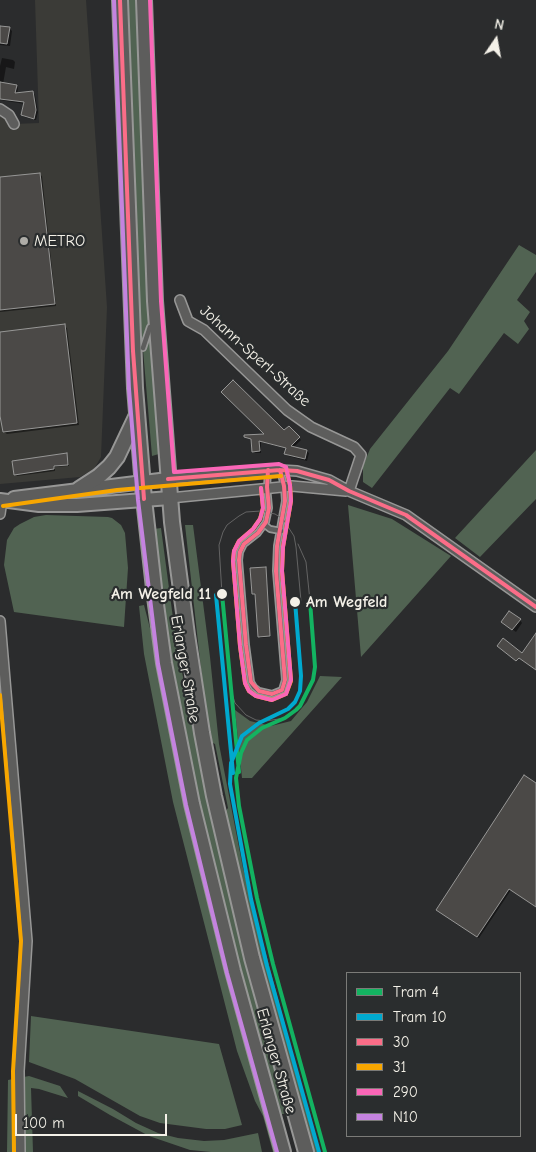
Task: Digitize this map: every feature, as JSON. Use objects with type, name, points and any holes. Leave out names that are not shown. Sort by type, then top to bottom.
[{"type":"main road","name":"Erlanger Straße","points":[[120,0],[137,414],[142,482],[164,663],[192,804],[238,990],[283,1152]]},
{"type":"main road","name":"Erlanger Straße","points":[[144,0],[154,301],[170,498],[196,696],[214,796],[252,958],[306,1152]]},
{"type":"main road","points":[[79,489],[109,467],[120,451],[137,414]]},
{"type":"street","points":[[0,108],[9,115],[14,124]]},
{"type":"street","name":"Johann-Sperl-Straße","points":[[180,300],[188,321],[204,330],[287,410],[310,427],[354,447],[361,455],[349,491]]},
{"type":"street","points":[[1,500],[168,479],[268,470],[314,475],[406,515],[536,607]]},
{"type":"street","points":[[1,500],[39,505],[85,504],[170,498],[284,486],[304,486],[349,491]]},
{"type":"street","points":[[0,514],[1,500]]},
{"type":"street","points":[[0,621],[27,941],[19,1071],[20,1152]]},
{"type":"lane","points":[[143,348],[150,327]]},
{"type":"lane","points":[[268,470],[266,487],[270,508],[265,525],[244,544],[239,560],[250,675],[254,687],[265,694],[277,693],[282,690],[285,680],[276,571],[277,546],[285,501],[280,470]]},
{"type":"lane","points":[[265,525],[270,529],[281,530]]},
{"type":"shaded area","name":"METRO","points":[[35,0],[86,0],[107,307],[101,457],[94,469],[80,477],[0,484],[0,114],[14,124],[39,123]]},
{"type":"green space","points":[[126,0],[137,0],[160,452],[152,456],[135,255]]},
{"type":"green space","points":[[519,245],[536,255],[536,272],[517,300],[530,312],[524,321],[529,329],[518,344],[504,333],[459,394],[450,388],[372,488],[363,482],[363,466],[370,449],[448,351]]},
{"type":"green space","points":[[536,450],[536,499],[480,557],[455,538]]},
{"type":"green space","points":[[348,505],[392,519],[451,556],[361,657]]},
{"type":"green space","points":[[46,515],[108,517],[121,525],[125,533],[128,568],[124,627],[14,612],[4,565],[7,540],[14,528],[20,524],[34,517]]},
{"type":"green space","points":[[185,525],[193,525],[219,744],[243,868],[319,1152],[311,1152],[268,997],[224,813],[228,808],[215,744],[209,741]]},
{"type":"green space","points":[[161,528],[177,648],[197,744],[248,967],[288,1113],[278,1115],[210,858],[177,700],[161,598],[154,529]]},
{"type":"green space","points":[[144,605],[159,663],[185,800],[205,887],[242,1031],[276,1152],[273,1152],[263,1116],[255,1101],[237,1051],[173,802],[144,654],[139,606]]},
{"type":"green space","points":[[320,676],[342,677],[252,778],[242,778],[235,710],[250,721],[271,726],[291,721],[307,702]]},
{"type":"green space","points":[[31,1016],[219,1044],[242,1125],[225,1129],[206,1129],[160,1123],[140,1116],[75,1079],[29,1062]]},
{"type":"green space","points":[[29,1076],[60,1086],[68,1098],[31,1088],[33,1152],[7,1152],[8,1080]]},
{"type":"green space","points":[[78,1091],[136,1123],[158,1133],[178,1138],[204,1141],[224,1140],[258,1133],[262,1152],[190,1150],[149,1136],[78,1096]]},
{"type":"building","points":[[0,26],[10,27],[7,44],[0,43]]},
{"type":"building","points":[[0,82],[17,85],[15,93],[33,91],[36,110],[34,119],[21,115],[24,102],[0,99]]},
{"type":"building","name":"METRO","points":[[40,173],[55,304],[0,310],[0,177]]},
{"type":"building","points":[[65,324],[77,423],[3,432],[0,416],[0,332]]},
{"type":"building","points":[[233,380],[284,430],[289,426],[300,437],[291,446],[307,450],[305,459],[284,454],[286,448],[259,441],[260,451],[252,452],[251,439],[244,437],[244,435],[264,434],[221,392]]},
{"type":"building","points":[[67,453],[68,465],[54,466],[54,469],[14,475],[12,461]]},
{"type":"building","points":[[266,567],[270,636],[258,637],[255,594],[252,594],[250,568]]},
{"type":"building","points":[[509,611],[521,619],[512,630],[501,622]]},
{"type":"building","points":[[536,633],[536,670],[519,658],[516,661],[497,646],[503,638],[522,653]]},
{"type":"building","points":[[524,775],[536,783],[536,907],[509,889],[477,937],[436,910]]},
{"type":"tram line","points":[[222,594],[219,545],[223,532],[227,525],[246,512],[261,511],[275,514],[283,519],[294,536],[301,601]]},
{"type":"tram line","points":[[298,544],[306,562],[310,601]]},
{"type":"tram line","name":"4","points":[[222,594],[239,772]]},
{"type":"tram line","name":"10","points":[[216,595],[233,773]]},
{"type":"tram line","name":"10","points":[[295,601],[301,676],[300,691],[295,702],[288,709],[259,723],[242,736],[231,763],[230,784],[251,899],[267,966],[319,1152]]},
{"type":"tram line","name":"4","points":[[310,601],[315,667],[313,680],[300,706],[296,710],[285,718],[262,728],[247,740],[241,753],[236,778],[239,806],[257,898],[273,964],[325,1152]]},
{"type":"tram line","points":[[230,687],[235,703],[246,715],[256,720],[266,721],[285,718]]},
{"type":"transit line","name":"N10","points":[[114,0],[129,389],[138,500],[158,664],[186,805],[227,973],[277,1152]]},
{"type":"transit line","name":"30","points":[[120,0],[133,351],[144,499]]},
{"type":"transit line","name":"290","points":[[150,0],[161,301],[174,472],[279,464],[286,467],[291,501],[283,547],[282,571],[291,680],[286,694],[272,700],[256,696],[249,691],[245,683],[233,561],[234,551],[239,541],[253,529],[260,519],[263,508],[261,488]]},
{"type":"transit line","name":"31","points":[[261,488],[263,508],[260,519],[253,529],[239,541],[234,551],[233,561],[245,683],[249,691],[256,696],[272,700],[286,694],[291,681],[282,571],[283,547],[291,501],[286,468]]},
{"type":"transit line","name":"30","points":[[268,470],[269,508],[266,522],[258,533],[244,544],[239,560],[251,682],[259,691],[272,694],[282,690],[285,680],[276,571],[277,546],[285,501],[280,470]]},
{"type":"transit line","name":"30","points":[[168,479],[280,470],[297,471],[329,480],[349,491],[406,515],[536,607]]},
{"type":"transit line","name":"31","points":[[3,506],[117,490],[281,476]]},
{"type":"transit line","name":"31","points":[[0,695],[21,941],[13,1071],[14,1152]]},
{"type":"place","name":"METRO","points":[[24,241]]},
{"type":"place","name":"Am Wegfeld 11","points":[[222,594]]},
{"type":"place","name":"Am Wegfeld","points":[[295,602]]}]
